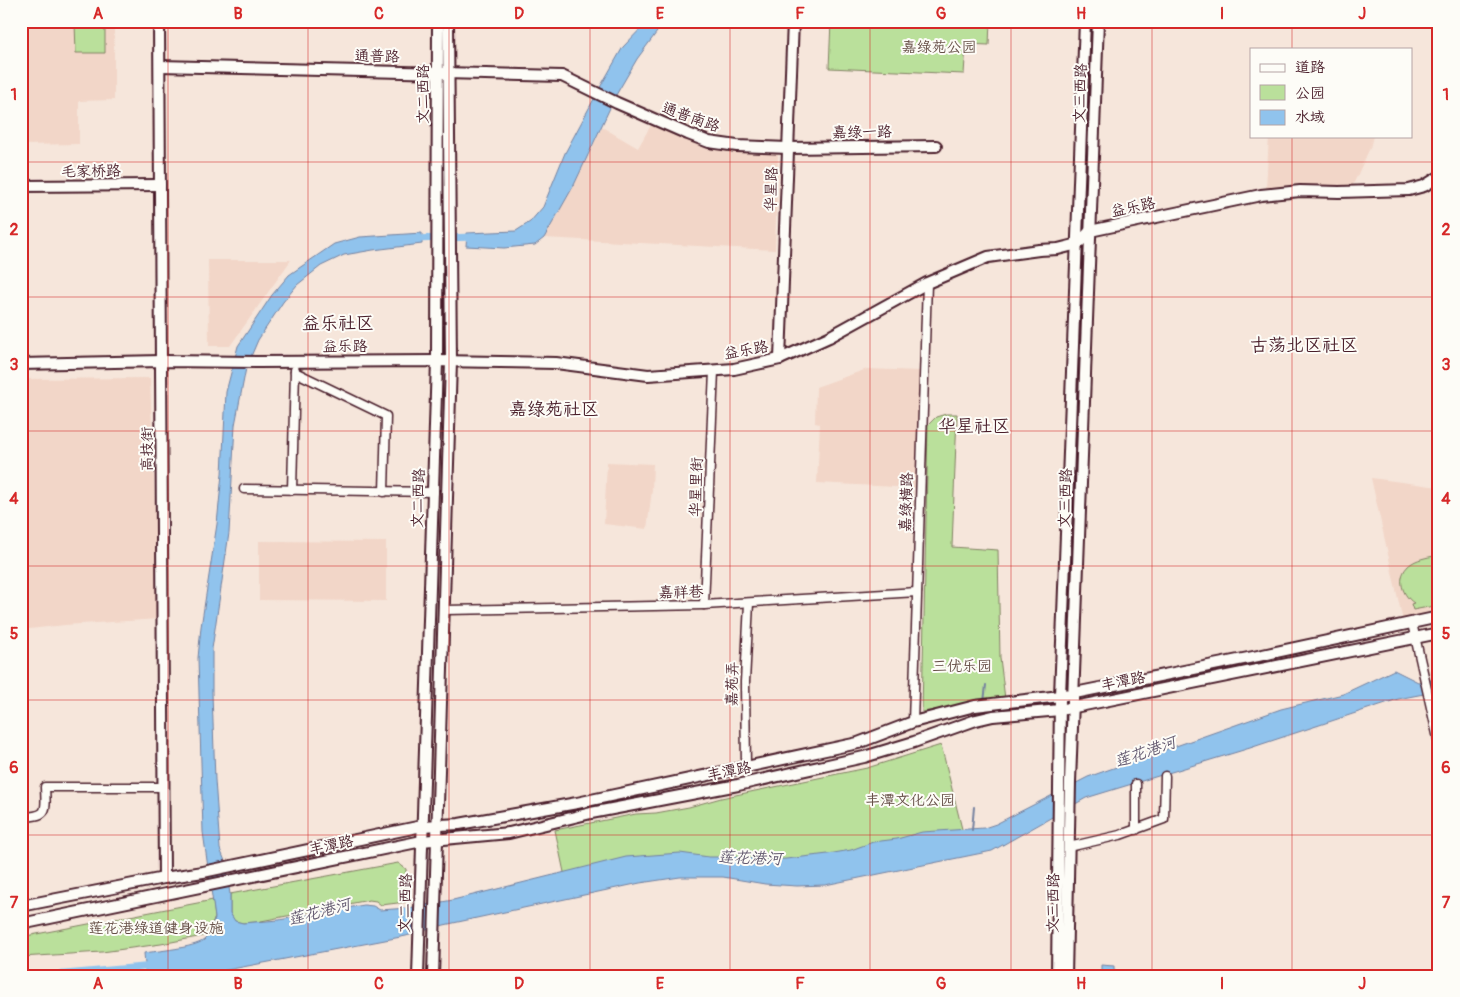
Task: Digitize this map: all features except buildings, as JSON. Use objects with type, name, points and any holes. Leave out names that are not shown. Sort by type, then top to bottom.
[{"type":"main road","name":"高技街","points":[[160,21],[164,878]]},
{"type":"main road","name":"文二西路","points":[[433,976],[451,361],[450,215],[443,73],[438,21]]},
{"type":"main road","name":"文二西路","points":[[418,976],[434,492],[437,361],[437,214],[443,73],[448,21]]},
{"type":"main road","name":"华星路","points":[[780,359],[793,21]]},
{"type":"main road","name":"文三西路","points":[[1057,976],[1060,696],[1085,21]]},
{"type":"main road","name":"文三西路","points":[[1066,976],[1070,782],[1098,21]]},
{"type":"main road","name":"通普路","points":[[160,66],[562,76],[617,103]]},
{"type":"main road","name":"通普南路","points":[[617,103],[709,142],[737,146],[788,148]]},
{"type":"main road","name":"嘉绿一路","points":[[788,148],[936,146]]},
{"type":"main road","name":"益乐路","points":[[1090,231],[1261,195],[1300,191],[1368,192],[1409,190],[1424,186],[1439,177]]},
{"type":"main road","name":"毛家桥路","points":[[21,186],[160,185]]},
{"type":"main road","points":[[1078,244],[1090,231]]},
{"type":"main road","name":"益乐路","points":[[21,364],[161,361],[257,362],[295,367],[451,361],[556,364],[648,375],[734,369],[780,359],[829,337],[927,283],[988,257],[1040,250],[1058,250],[1078,244]]},
{"type":"main road","name":"丰潭路","points":[[21,906],[203,872],[422,826],[459,824],[513,816],[858,743],[913,722],[975,706],[1060,696],[1439,617]]},
{"type":"main road","name":"丰潭路","points":[[21,924],[422,842],[509,833],[591,813],[738,786],[864,757],[993,716],[1060,710],[1439,633]]},
{"type":"street","name":"嘉绿横路","points":[[913,722],[927,283]]},
{"type":"street","points":[[292,490],[295,367],[386,416],[384,492]]},
{"type":"street","name":"华星里街","points":[[704,606],[714,370]]},
{"type":"street","points":[[244,489],[434,492]]},
{"type":"street","name":"嘉祥巷","points":[[445,610],[704,606],[917,592]]},
{"type":"street","name":"嘉苑弄","points":[[746,767],[745,682],[749,602]]},
{"type":"street","points":[[1412,623],[1439,743]]},
{"type":"street","points":[[1069,847],[1136,830],[1164,819],[1165,776]]},
{"type":"street","points":[[1136,784],[1136,830]]},
{"type":"street","points":[[21,817],[38,816],[46,809],[45,787],[163,787]]},
{"type":"shaded area","points":[[21,21],[114,21],[114,100],[79,101],[79,144],[21,145]]},
{"type":"shaded area","points":[[652,123],[708,148],[737,152],[778,153],[775,250],[544,238],[574,185],[602,127],[638,148]]},
{"type":"shaded area","points":[[1269,138],[1372,138],[1370,148],[1352,187],[1295,186],[1266,188]]},
{"type":"shaded area","points":[[208,260],[291,260],[230,346],[209,346]]},
{"type":"shaded area","points":[[867,369],[920,371],[916,488],[817,483],[820,424],[815,423],[816,387]]},
{"type":"shaded area","points":[[150,378],[159,619],[21,630],[21,379]]},
{"type":"shaded area","points":[[607,462],[653,464],[647,529],[604,524]]},
{"type":"shaded area","points":[[1371,478],[1439,487],[1439,613],[1403,621]]},
{"type":"shaded area","points":[[259,541],[386,542],[386,601],[259,600]]},
{"type":"green space","name":"嘉绿苑公园","points":[[831,21],[990,21],[989,45],[966,44],[964,74],[829,68]]},
{"type":"green space","points":[[75,23],[105,23],[105,53],[76,53]]},
{"type":"green space","name":"三优乐园","points":[[946,414],[957,414],[952,547],[998,550],[1000,658],[1005,699],[922,712],[928,425],[936,417]]},
{"type":"green space","points":[[1439,555],[1439,605],[1413,610],[1411,604],[1414,603],[1403,589],[1402,578],[1404,572],[1415,561]]},
{"type":"green space","name":"丰潭文化公园","points":[[941,745],[963,833],[819,862],[565,877],[555,830],[636,814],[656,813],[689,807],[721,798],[867,768]]},
{"type":"green space","points":[[398,863],[406,869],[406,902],[381,905],[376,901],[369,900],[243,923],[234,921],[230,913],[230,894]]},
{"type":"green space","name":"莲花港绿道健身设施","points":[[213,900],[215,918],[203,936],[102,952],[21,957],[21,937]]},
{"type":"water","points":[[648,21],[665,21],[637,59],[616,95],[574,185],[544,238],[535,245],[504,248],[466,246],[467,233],[516,231],[530,222],[543,207],[565,153],[603,82],[623,47]]},
{"type":"water","points":[[422,233],[422,244],[344,255],[321,266],[297,285],[283,302],[258,340],[246,368],[235,425],[229,533],[212,649],[215,780],[220,849],[225,861],[230,894],[230,913],[235,921],[243,923],[279,920],[364,905],[373,906],[380,910],[408,908],[453,900],[626,857],[680,853],[709,857],[766,860],[786,859],[851,850],[873,842],[897,839],[922,832],[984,828],[996,824],[1088,777],[1281,709],[1343,694],[1394,670],[1418,682],[1439,679],[1439,691],[1398,699],[1250,748],[1086,798],[992,851],[825,885],[797,886],[765,884],[723,877],[680,877],[640,883],[444,925],[406,936],[195,976],[146,976],[144,953],[199,943],[208,935],[215,918],[203,832],[198,658],[217,524],[222,474],[226,392],[238,346],[272,295],[289,275],[334,244],[360,237]]},
{"type":"water","points":[[1101,965],[1114,966],[1114,971],[1121,971],[1121,976],[1101,976]]},
{"type":"waterway","points":[[413,239],[475,237]]},
{"type":"waterway","points":[[984,702],[986,685]]},
{"type":"waterway","points":[[972,830],[974,807]]},
{"type":"waterway","name":"莲花港河","points":[[43,976],[154,966]]},
{"type":"district","name":"益乐社区","points":[[338,323]]},
{"type":"district","name":"古荡北区社区","points":[[1304,345]]},
{"type":"district","name":"嘉绿苑社区","points":[[554,409]]},
{"type":"district","name":"华星社区","points":[[974,426]]}]
